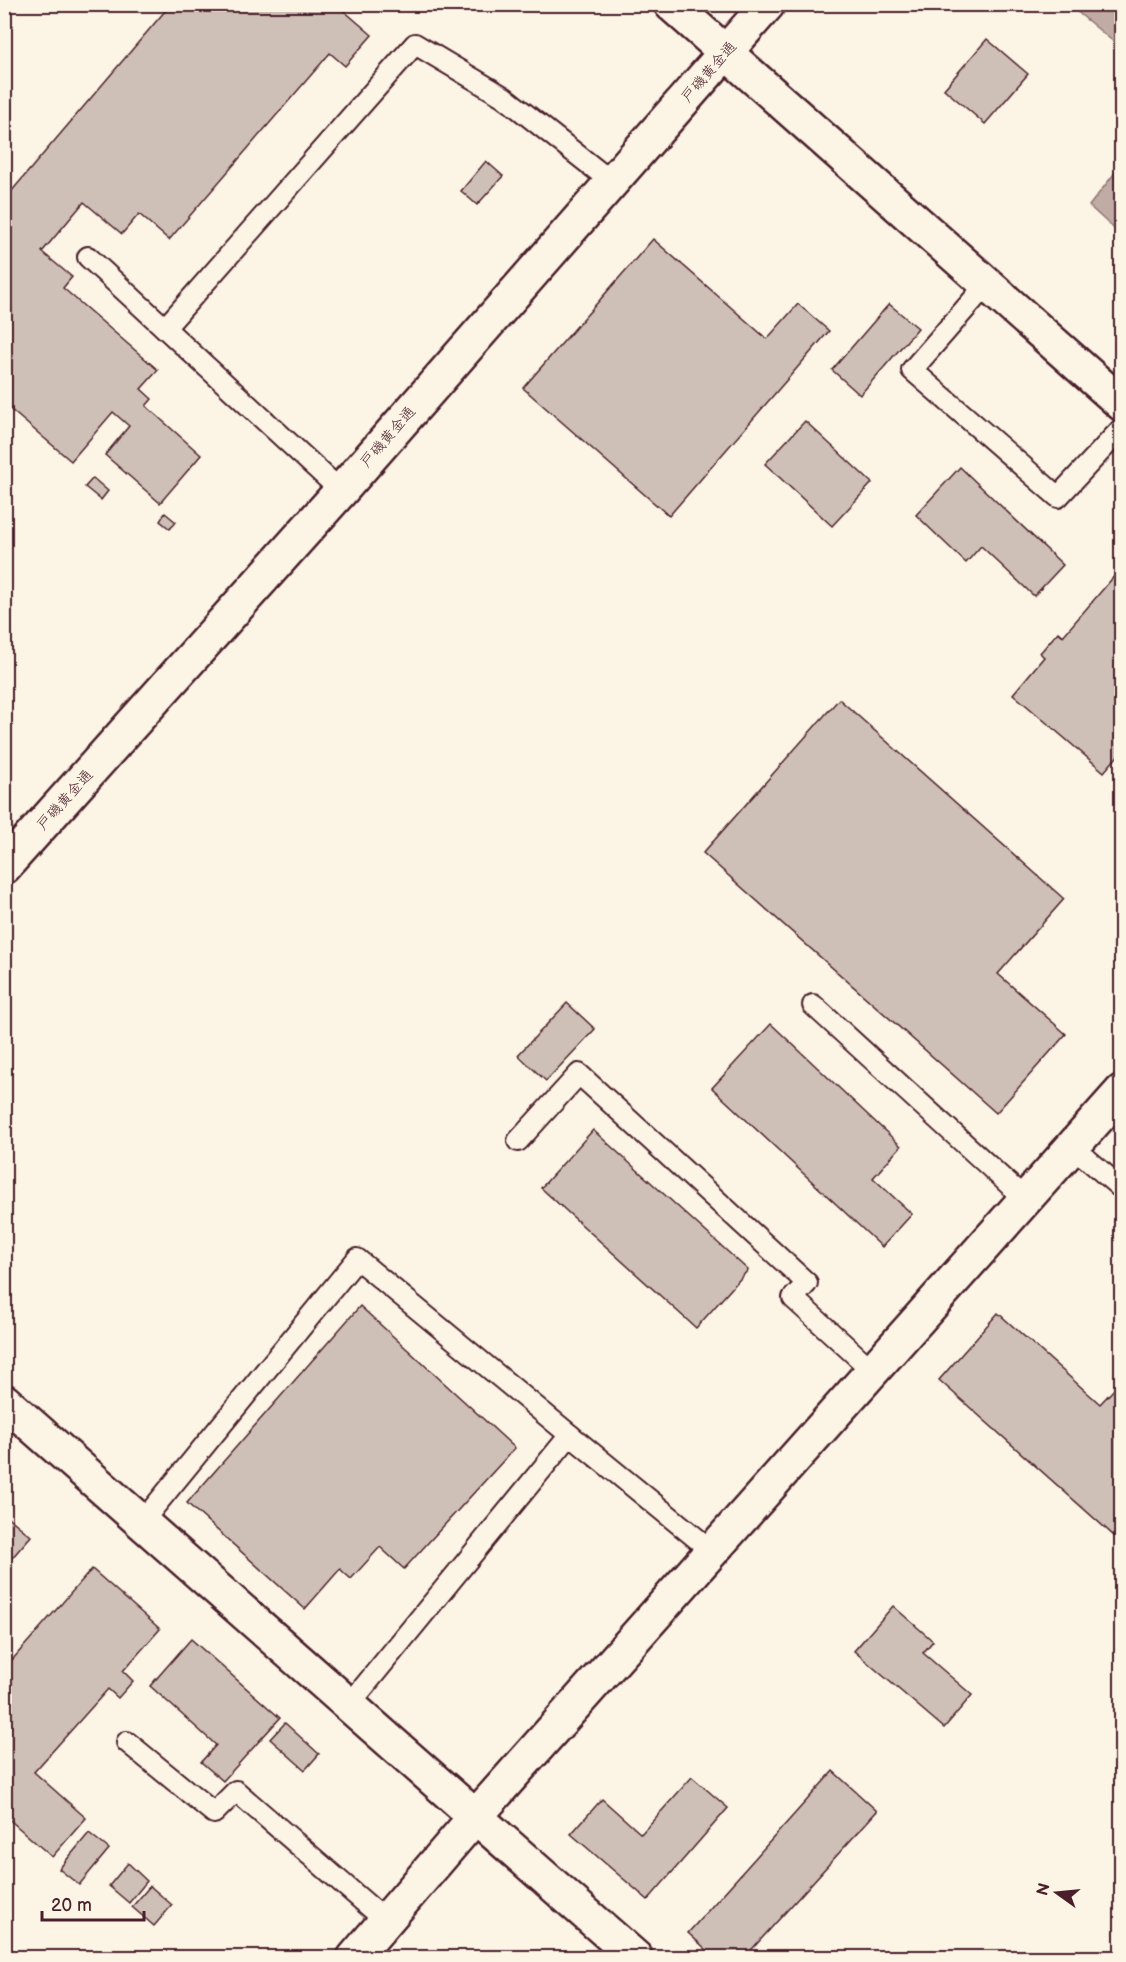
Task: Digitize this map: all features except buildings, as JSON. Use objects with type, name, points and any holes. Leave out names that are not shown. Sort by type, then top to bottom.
[{"type":"street","points":[[671,4],[1122,404]]},
{"type":"street","name":"戸磯黄金通","points":[[4,867],[341,491],[768,4]]},
{"type":"street","points":[[354,1958],[475,1817],[1122,1091]]},
{"type":"street","points":[[4,1401],[636,1958]]},
{"type":"lane","points":[[165,328],[415,44],[504,97],[613,183]]},
{"type":"lane","points":[[88,256],[341,491]]},
{"type":"lane","points":[[986,285],[912,370],[1058,497],[1122,428]]},
{"type":"lane","points":[[813,1005],[1025,1199]]},
{"type":"lane","points":[[518,1141],[579,1074],[807,1283],[793,1298],[873,1371]]},
{"type":"lane","points":[[1072,1146],[1122,1189]]},
{"type":"lane","points":[[142,1522],[357,1259],[712,1551]]},
{"type":"lane","points":[[349,1706],[570,1435]]},
{"type":"lane","points":[[128,1742],[214,1813],[236,1791],[386,1921]]},
{"type":"shaded area","points":[[1069,5],[1121,5],[1121,48]]},
{"type":"shaded area","points":[[1121,165],[1121,235],[1089,206]]}]
